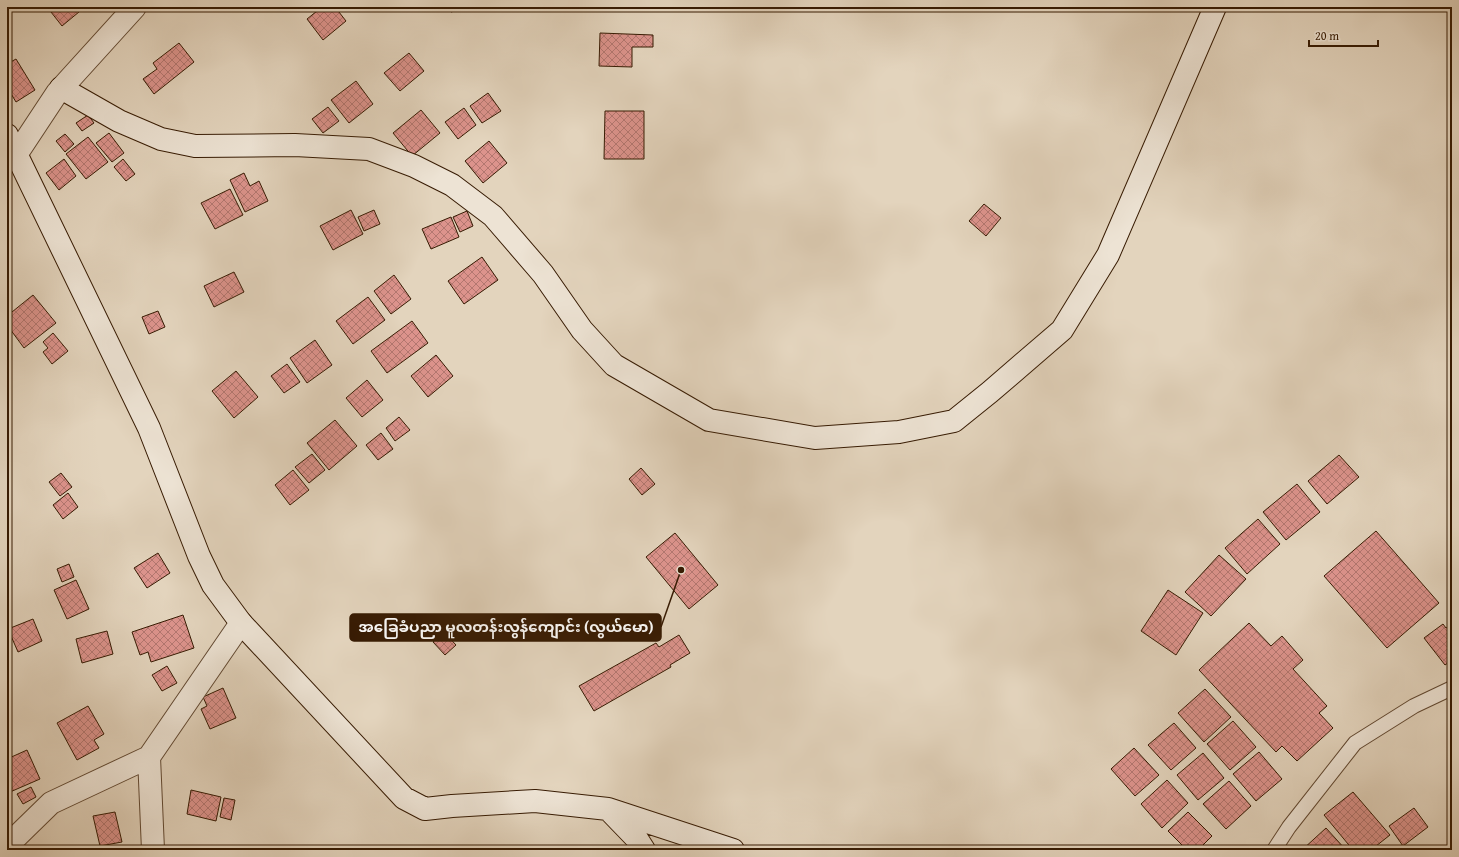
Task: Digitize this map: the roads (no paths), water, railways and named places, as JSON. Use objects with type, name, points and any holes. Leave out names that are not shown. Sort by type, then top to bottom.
[{"type":"street","points":[[7,176],[16,155],[61,88],[135,7]]},
{"type":"street","points":[[61,88],[120,121],[161,139],[195,146],[295,146],[368,149],[414,166],[452,184],[493,216],[543,274],[582,330],[614,365],[709,420],[815,438],[899,432],[954,421],[1062,330],[1108,255],[1215,7]]},
{"type":"street","points":[[7,135],[149,428],[212,585],[241,623],[404,798],[425,809],[535,801],[608,809],[733,850]]},
{"type":"street","points":[[7,846],[51,803],[149,757],[241,623]]},
{"type":"street","points":[[149,757],[153,850]]},
{"type":"street","points":[[608,809],[637,839],[644,850]]},
{"type":"lane","points":[[1274,850],[1289,827],[1355,743],[1414,706],[1452,688]]},
{"type":"place","name":"အခြေခံပညာ မူလတန်းလွန်ကျောင်း (လွယ်မော)","points":[[681,570]]}]
